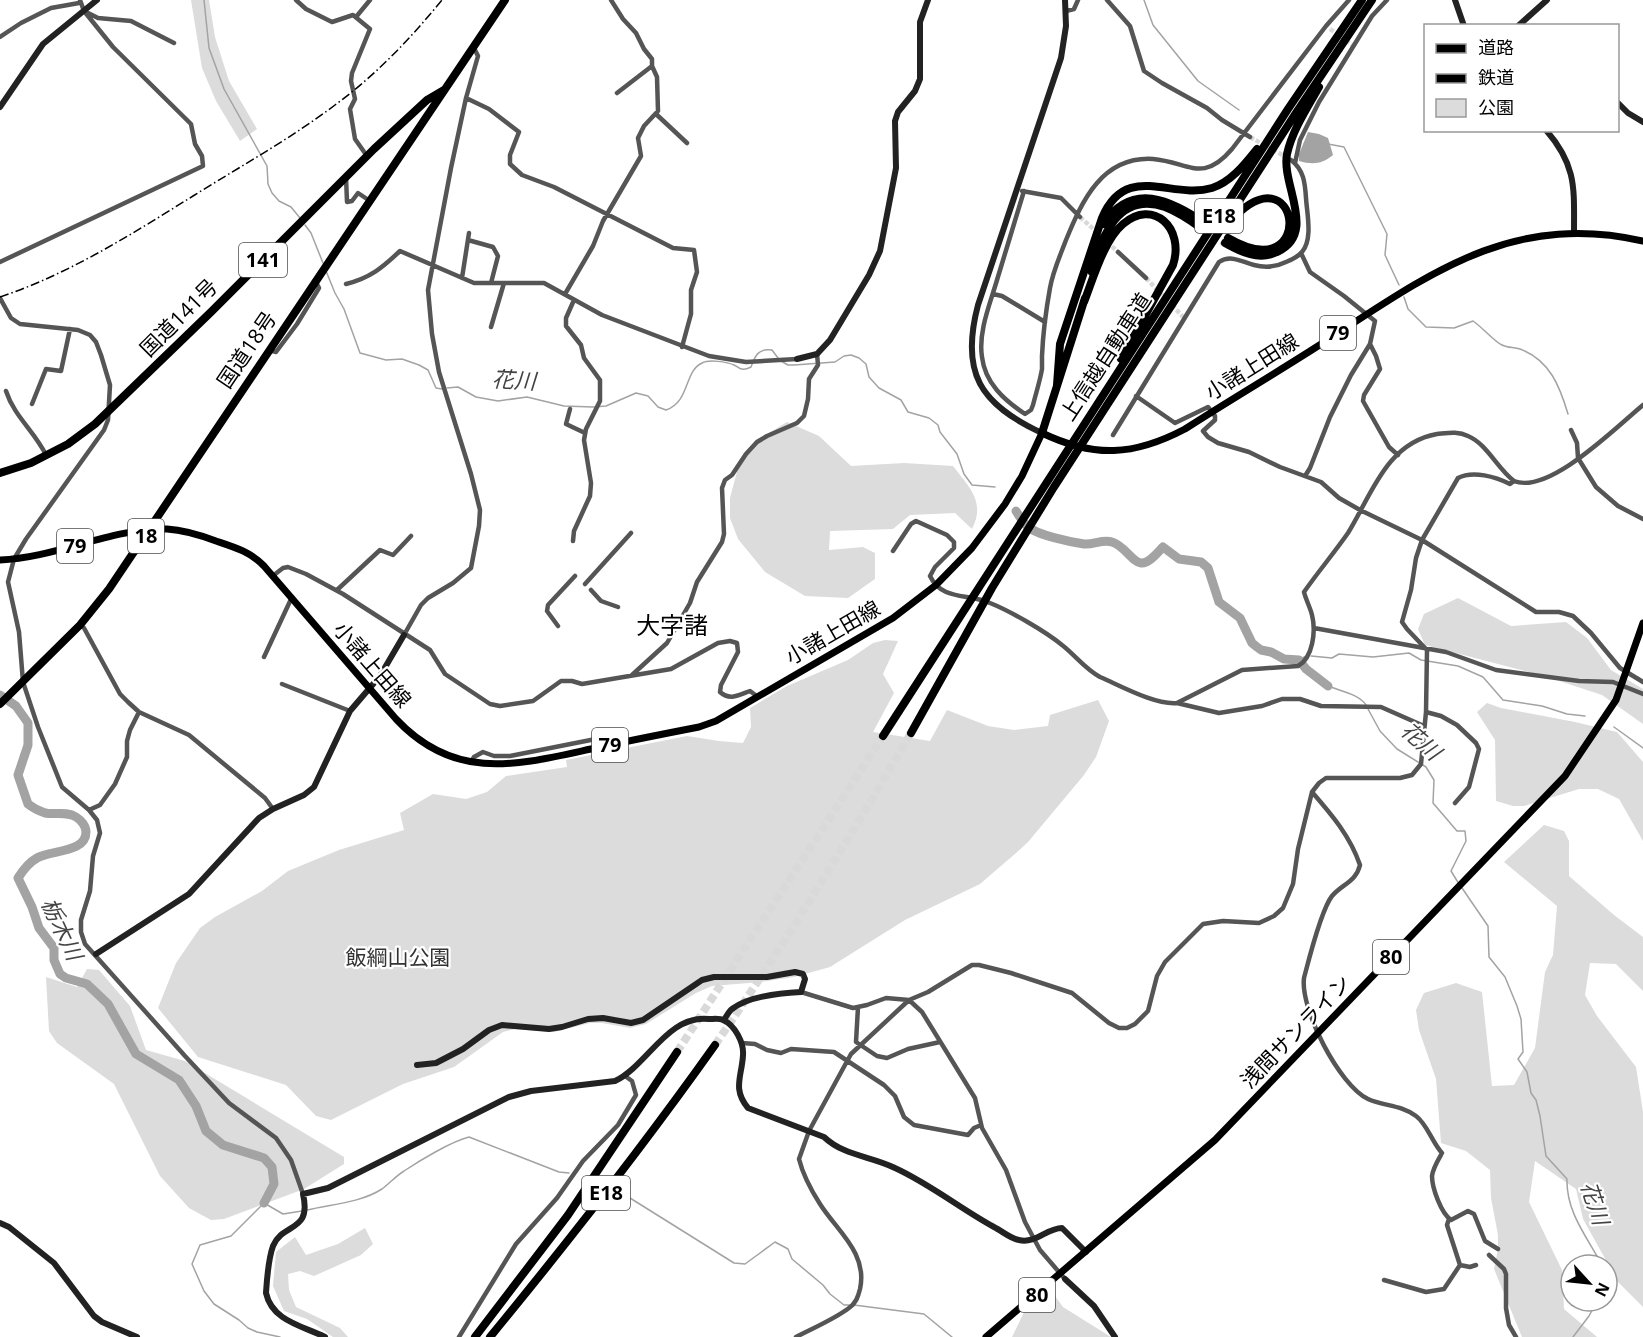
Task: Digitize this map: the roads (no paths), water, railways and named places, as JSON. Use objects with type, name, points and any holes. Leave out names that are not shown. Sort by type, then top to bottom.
[{"type":"highway","name":"国道18号","points":[[0,704],[80,625],[109,589],[505,0]]},
{"type":"highway","name":"上信越自動車道","points":[[883,736],[1329,47],[1362,0]]},
{"type":"highway","name":"上信越自動車道","points":[[911,733],[992,588],[1086,438],[1372,0]]},
{"type":"highway","points":[[1161,322],[1228,224],[1244,208],[1261,199],[1271,199],[1284,206],[1289,214],[1288,233],[1283,241],[1274,247],[1256,249],[1227,240],[1245,253],[1264,256],[1282,250],[1291,242],[1296,230],[1297,217],[1286,172],[1289,147],[1306,109],[1358,21]]},
{"type":"highway","points":[[1057,385],[1060,344],[1108,206],[1117,196],[1129,189],[1150,185],[1190,190],[1205,189],[1219,185],[1232,176],[1256,151],[1329,47]]},
{"type":"highway","name":"国道141号","points":[[0,473],[31,463],[68,444],[108,412],[346,176],[418,108],[446,89]]},
{"type":"highway","points":[[418,108],[427,117]]},
{"type":"highway","points":[[1042,433],[1104,237],[1111,224],[1120,214],[1140,205],[1161,206],[1203,225],[1169,202],[1154,198],[1139,199],[1124,204],[1111,214],[1102,225],[1094,242]]},
{"type":"highway","points":[[1084,302],[1110,242],[1124,224],[1135,217],[1148,215],[1159,218],[1169,225],[1177,250],[1173,265],[1091,413]]},
{"type":"highway","name":"E18","points":[[490,1337],[600,1201],[715,1045]]},
{"type":"highway","name":"E18","points":[[475,1337],[581,1196],[677,1052]]},
{"type":"main road","name":"小諸上田線","points":[[0,560],[150,530],[185,531],[230,546],[258,560],[274,575],[370,689],[400,723],[416,737],[446,754],[471,762],[525,763],[693,728],[724,717],[893,618],[936,585],[972,548],[1005,504],[1022,476],[1042,433],[1068,444],[1106,451],[1129,450],[1161,441],[1185,429],[1437,271],[1477,252],[1533,237],[1574,233],[1610,235],[1643,241]]},
{"type":"main road","name":"浅間サンライン","points":[[986,1337],[1215,1140],[1565,776],[1607,715],[1622,685],[1643,623]]},
{"type":"street","points":[[0,107],[43,44],[97,0]]},
{"type":"street","points":[[296,0],[306,9],[332,22],[354,15],[370,29],[352,73],[351,81],[355,99],[350,109],[355,139],[367,156]]},
{"type":"street","points":[[356,17],[370,0]]},
{"type":"street","points":[[565,294],[593,246],[607,214],[641,156],[638,138],[644,126],[658,111],[657,77],[652,66],[652,59],[611,0]]},
{"type":"street","points":[[346,284],[364,279],[377,272],[400,251],[474,283],[544,283],[602,315],[709,356],[746,362],[797,359],[817,354],[839,326],[869,275],[880,251],[896,168],[895,121],[898,112],[915,91],[920,79],[920,22],[928,0]]},
{"type":"street","points":[[1042,433],[1012,418],[993,402],[978,380],[972,361],[971,341],[975,317],[1061,58],[1065,33],[1065,0]]},
{"type":"street","points":[[1066,11],[1074,9],[1078,0]]},
{"type":"street","points":[[1107,0],[1130,26],[1144,71],[1208,108],[1222,120],[1250,137]]},
{"type":"street","points":[[1024,191],[992,294],[982,341],[982,357],[986,373],[994,388],[1025,414],[1031,410],[1042,367],[1052,279],[1089,191],[1099,180],[1119,167],[1139,160],[1167,161],[1193,169],[1216,165],[1227,155],[1349,0]]},
{"type":"street","points":[[1113,435],[1214,268],[1223,259],[1232,258],[1268,267],[1283,264],[1301,254],[1307,237],[1308,220],[1304,178],[1293,161],[1304,132],[1341,65],[1372,16],[1387,0]]},
{"type":"street","points":[[1455,0],[1463,24]]},
{"type":"street","points":[[1520,24],[1547,0]]},
{"type":"street","points":[[0,37],[51,8],[80,2],[84,11],[113,47],[191,124],[203,166],[0,262]]},
{"type":"street","points":[[84,11],[98,18],[131,21],[174,43]]},
{"type":"street","points":[[96,954],[189,894],[254,822],[273,809],[304,795],[314,787],[350,711],[384,670],[428,598],[453,583],[471,568],[480,510],[439,372],[432,334],[428,290],[466,98],[477,56],[474,48]]},
{"type":"street","points":[[617,93],[652,66]]},
{"type":"street","points":[[466,98],[489,109],[519,132],[510,155],[510,164],[522,175],[554,187],[674,248],[694,250],[697,272],[691,290],[691,314],[682,347]]},
{"type":"street","points":[[1619,104],[1643,122]]},
{"type":"street","points":[[656,114],[687,143]]},
{"type":"street","points":[[1548,132],[1564,154],[1571,170],[1574,192],[1574,233]]},
{"type":"street","points":[[346,176],[347,202],[352,201],[358,193],[370,201]]},
{"type":"street","points":[[1017,190],[1060,198],[1078,215]]},
{"type":"street","points":[[462,278],[469,233]]},
{"type":"street","points":[[468,240],[493,247],[498,256],[491,283]]},
{"type":"street","points":[[1118,252],[1146,278]]},
{"type":"street","points":[[1301,254],[1310,272],[1375,321],[1370,344],[1330,417],[1305,476]]},
{"type":"street","points":[[492,327],[504,283]]},
{"type":"street","points":[[992,294],[1002,296],[1046,322]]},
{"type":"street","points":[[0,298],[2,307],[11,318],[20,324],[78,330],[90,335],[96,342],[110,385],[107,424],[104,430],[14,559],[8,582],[19,632],[23,682],[38,727],[62,787],[89,810],[97,820],[100,833],[93,856],[90,891],[81,920],[81,932],[85,944],[185,1056],[229,1103],[276,1138],[291,1160],[306,1203],[304,1215],[301,1222],[278,1239],[273,1247],[266,1293],[278,1314],[289,1322],[325,1337]]},
{"type":"street","points":[[573,541],[579,515],[590,496],[591,483],[584,440],[585,433],[600,401],[600,380],[584,358],[581,345],[566,327],[566,318],[574,300]]},
{"type":"street","points":[[32,404],[46,369],[61,371],[70,329]]},
{"type":"street","points":[[1370,344],[1380,369],[1364,395],[1363,401],[1389,447],[1398,454]]},
{"type":"street","points":[[632,675],[667,643],[690,603],[697,582],[722,542],[724,522],[722,493],[725,480],[732,475],[757,442],[797,423],[804,416],[809,379],[818,365],[817,354]]},
{"type":"street","points":[[6,391],[17,416],[40,442],[46,455]]},
{"type":"street","points":[[1136,396],[1175,423],[1208,407],[1215,416],[1215,420],[1203,431],[1208,437],[1218,443],[1249,452],[1321,482],[1339,498],[1422,540],[1536,612],[1559,612],[1573,616],[1591,633],[1620,668],[1643,682]]},
{"type":"street","points":[[893,551],[911,524],[916,521],[951,538],[954,548],[930,574],[936,585],[950,595],[986,601],[1013,615],[1061,644],[1091,673],[1159,701],[1169,704],[1177,703],[1242,670],[1301,664],[1309,657],[1314,628],[1312,612],[1304,592],[1339,547],[1373,485],[1398,454],[1414,442],[1427,436],[1452,432],[1464,434],[1476,440],[1507,476],[1514,481],[1527,483],[1544,480],[1561,472],[1643,405]]},
{"type":"street","points":[[570,409],[566,424],[585,433]]},
{"type":"street","points":[[1571,430],[1577,443],[1578,458],[1596,487],[1608,499],[1643,519]]},
{"type":"street","points":[[796,1337],[850,1308],[857,1300],[862,1272],[850,1242],[821,1206],[802,1170],[799,1158],[809,1131],[851,1054],[909,1000],[928,992],[972,965],[979,965],[1072,993],[1110,1023],[1119,1028],[1127,1028],[1148,1011],[1157,976],[1165,962],[1203,924],[1223,921],[1259,923],[1274,916],[1283,908],[1293,884],[1298,849],[1312,792],[1319,783],[1326,778],[1387,780],[1412,775],[1421,764],[1426,712],[1427,650],[1412,636],[1402,622],[1411,591],[1416,558],[1422,540],[1458,478],[1472,475],[1499,478],[1510,484],[1514,481]]},
{"type":"street","points":[[585,584],[631,533]]},
{"type":"street","points":[[337,590],[380,550],[393,555],[411,536]]},
{"type":"street","points":[[274,575],[288,567],[337,590],[430,650],[445,674],[495,706],[533,701],[561,681],[582,684],[677,667],[709,646],[730,640],[736,643],[738,652],[721,685],[720,692],[733,697],[750,691],[758,697]]},
{"type":"street","points":[[558,626],[547,611],[548,605],[575,576]]},
{"type":"street","points":[[591,590],[601,601],[618,607]]},
{"type":"street","points":[[264,657],[292,597]]},
{"type":"street","points":[[80,625],[101,657],[120,694],[139,712],[189,735],[265,798],[273,809]]},
{"type":"street","points":[[1314,628],[1446,652],[1497,670],[1622,685],[1643,694]]},
{"type":"street","points":[[282,684],[350,711]]},
{"type":"street","points":[[1177,703],[1219,713],[1262,706],[1278,699],[1300,699],[1321,706],[1381,707],[1424,726]]},
{"type":"street","points":[[89,810],[100,805],[115,784],[127,757],[129,730],[139,712]]},
{"type":"street","points":[[1426,712],[1441,716],[1457,725],[1476,743],[1479,749],[1470,787],[1455,803]]},
{"type":"street","points":[[471,762],[474,757],[483,752],[494,756],[510,756],[621,735]]},
{"type":"street","points":[[1312,792],[1344,829],[1360,865],[1353,880],[1332,896],[1329,902],[1304,978],[1302,987],[1306,1001],[1318,1033],[1336,1067],[1350,1086],[1370,1100],[1409,1111],[1418,1117],[1442,1153],[1432,1172],[1432,1179],[1438,1199],[1449,1219],[1447,1225],[1460,1264]]},
{"type":"street","points":[[417,1065],[436,1063],[463,1049],[489,1030],[502,1025],[549,1029],[603,1018],[631,1023],[644,1020],[702,980],[714,977],[767,977],[795,972],[803,974],[806,979],[801,992]]},
{"type":"street","points":[[724,1020],[732,1009],[774,994],[801,992],[853,1008],[886,998],[909,1000],[922,1012],[975,1098],[981,1125],[1006,1170],[1025,1222],[1040,1250],[1065,1279],[1094,1306],[1114,1337]]},
{"type":"street","points":[[858,1007],[856,1042],[877,1056],[887,1058],[908,1049],[940,1042]]},
{"type":"street","points":[[303,1194],[328,1188],[508,1097],[531,1091],[615,1081],[625,1076],[665,1037],[690,1021],[703,1018],[724,1020],[738,1034],[742,1043],[743,1055],[738,1079],[739,1090],[748,1108],[824,1137],[848,1152],[893,1167],[969,1214],[1018,1240],[1035,1239],[1062,1228],[1086,1252]]},
{"type":"street","points":[[742,1043],[755,1044],[781,1053],[791,1050],[834,1052],[884,1085],[895,1096],[904,1117],[914,1125],[968,1135],[974,1128],[981,1125]]},
{"type":"street","points":[[459,1337],[516,1244],[557,1198],[584,1161],[618,1125],[636,1095],[632,1081],[625,1076]]},
{"type":"street","points":[[576,1172],[582,1175]]},
{"type":"street","points":[[619,1206],[627,1193]]},
{"type":"street","points":[[1449,1219],[1468,1211],[1474,1214],[1485,1241],[1498,1249]]},
{"type":"street","points":[[0,1223],[9,1227],[54,1263],[94,1316],[102,1322],[137,1337]]},
{"type":"street","points":[[1489,1255],[1504,1269],[1506,1274],[1506,1308],[1509,1325],[1516,1337]]},
{"type":"street","points":[[1460,1264],[1470,1267],[1476,1265]]},
{"type":"street","points":[[1384,1280],[1426,1292],[1444,1289],[1460,1264]]},
{"type":"waterway","name":"花川","points":[[204,0],[209,48],[224,89],[267,166],[268,184],[272,193],[279,201],[291,207],[300,218]]},
{"type":"waterway","points":[[1144,0],[1153,25],[1198,81],[1239,110]]},
{"type":"waterway","points":[[1328,144],[1344,147],[1387,234],[1385,255],[1399,285]]},
{"type":"waterway","name":"花川","points":[[305,225],[311,233],[323,263]]},
{"type":"waterway","name":"花川","points":[[326,271],[344,309],[360,353],[386,360],[402,359],[419,365],[428,370],[436,388],[442,389]]},
{"type":"waterway","points":[[1404,297],[1408,309],[1426,327],[1454,328],[1473,321],[1499,343],[1506,347],[1520,349],[1539,360],[1557,384],[1568,414]]},
{"type":"waterway","name":"花川","points":[[447,388],[458,387],[476,397],[498,401],[527,397],[564,406],[593,407],[606,406],[636,393],[648,396],[658,407],[666,410],[679,400],[692,373],[702,363],[723,362],[744,369],[751,367],[756,356],[763,350],[772,350],[778,358]]},
{"type":"waterway","name":"花川","points":[[781,361],[794,365],[835,362],[844,356],[851,355],[859,358],[866,364],[869,377],[879,388],[901,400],[908,412],[929,418],[938,425],[940,432],[957,454],[964,474],[972,485],[995,487]]},
{"type":"waterway","name":"花川","points":[[1016,511],[1027,526],[1038,532],[1084,544],[1112,542],[1141,563],[1150,560],[1163,547],[1179,559],[1201,562],[1208,568],[1219,602],[1240,618],[1252,643],[1261,650],[1284,659],[1299,660],[1306,669],[1328,686]]},
{"type":"waterway","points":[[1311,656],[1332,658],[1339,654],[1373,657],[1409,653],[1421,660],[1458,666],[1483,677],[1503,700],[1585,716]]},
{"type":"waterway","name":"花川","points":[[1299,660],[1306,656]]},
{"type":"waterway","name":"花川","points":[[1328,686],[1354,695],[1366,705]]},
{"type":"waterway","name":"栃木川","points":[[0,695],[16,706],[28,723],[28,745],[18,775],[28,804],[45,813],[72,815],[81,821],[86,830],[80,844],[37,858],[18,878],[39,928],[54,948],[54,960],[60,974],[87,984],[108,1004],[136,1054],[179,1080],[196,1106],[206,1131],[223,1145],[264,1158],[272,1167],[274,1184],[264,1203]]},
{"type":"waterway","name":"花川","points":[[1368,709],[1380,731],[1397,749],[1426,767],[1434,780],[1433,803],[1457,831],[1465,831],[1466,841],[1451,871],[1459,884]]},
{"type":"waterway","points":[[1614,727],[1643,748]]},
{"type":"waterway","name":"花川","points":[[1462,888],[1488,926],[1489,957],[1505,977],[1517,1006],[1521,1019],[1523,1052],[1518,1059],[1527,1072],[1531,1093],[1536,1100],[1546,1156],[1567,1179],[1574,1213],[1595,1253]]},
{"type":"waterway","points":[[307,1210],[373,1194],[427,1157],[469,1137],[559,1172],[569,1173]]},
{"type":"waterway","points":[[630,1198],[734,1263],[745,1264],[775,1242],[788,1249],[792,1259],[823,1285],[830,1294],[844,1305],[849,1305]]},
{"type":"waterway","name":"栃木川","points":[[280,1337],[248,1328],[214,1304],[204,1291],[192,1264],[200,1245],[231,1236],[264,1203],[283,1214],[302,1211]]},
{"type":"waterway","points":[[854,1305],[924,1314],[952,1337]]},
{"type":"waterway","name":"花川","points":[[1573,1337],[1591,1313]]},
{"type":"tunnel","points":[[1330,29],[1352,45]]},
{"type":"tunnel","points":[[1250,137],[1286,157]]},
{"type":"tunnel","points":[[1080,217],[1099,234]]},
{"type":"tunnel","points":[[1206,223],[1228,238]]},
{"type":"tunnel","points":[[1201,228],[1225,243]]},
{"type":"tunnel","points":[[1107,242],[1118,252]]},
{"type":"tunnel","points":[[1146,278],[1166,299]]},
{"type":"tunnel","points":[[1172,305],[1183,317]]},
{"type":"tunnel","points":[[715,1045],[816,890],[911,733]]},
{"type":"tunnel","points":[[677,1052],[883,736]]},
{"type":"railway","points":[[0,297],[51,277],[100,252],[301,129],[378,69],[442,0]]},
{"type":"district","name":"大字諸","points":[[672,626]]},
{"type":"park label","name":"飯綱山公園","points":[[398,958]]}]
